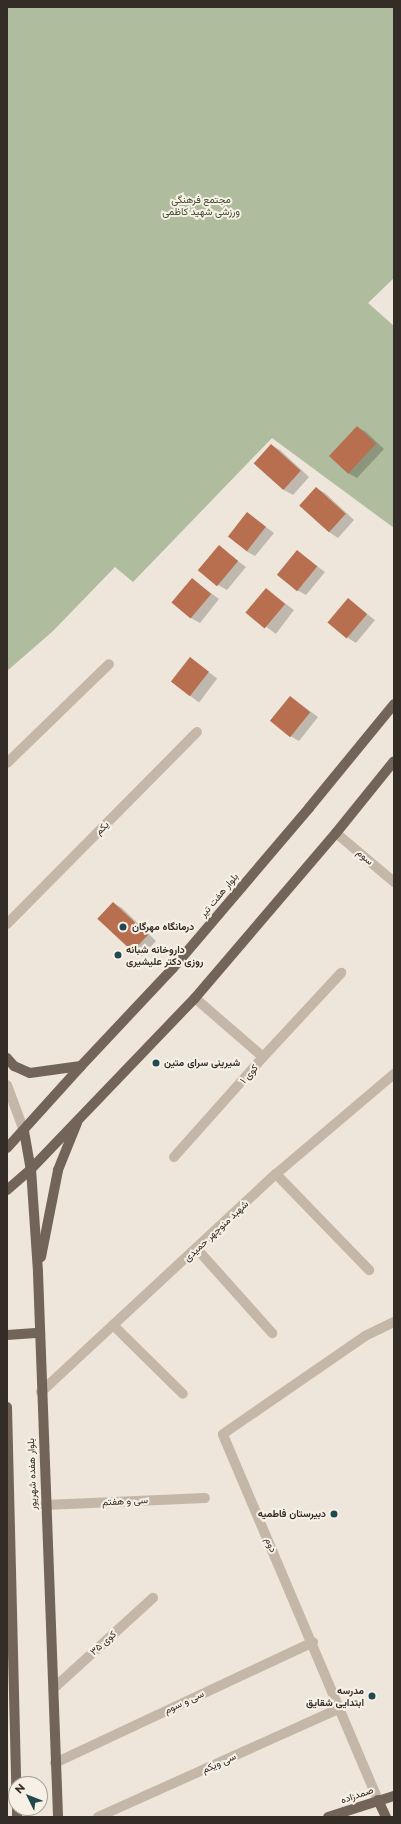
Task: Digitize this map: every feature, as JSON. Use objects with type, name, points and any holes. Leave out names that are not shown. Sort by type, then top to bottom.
[{"type":"main road","name":"بلوار هفت تیر","points":[[7,1148],[173,968],[309,808],[394,704]]},
{"type":"main road","points":[[7,1190],[31,1169],[80,1116],[195,998],[336,833],[394,761]]},
{"type":"main road","points":[[7,1058],[14,1066],[30,1073],[81,1066]]},
{"type":"main road","points":[[38,1273],[58,1170],[80,1116]]},
{"type":"main road","name":"بلوار هفده شهریور","points":[[24,1131],[31,1169],[38,1273],[45,1505],[54,1688],[55,1763],[58,1817]]},
{"type":"main road","points":[[7,1335],[39,1332]]},
{"type":"main road","points":[[7,1407],[16,1776]]},
{"type":"main road","name":"صمدزاده","points":[[328,1817],[394,1796]]},
{"type":"main road","points":[[378,1800],[386,1817]]},
{"type":"street","points":[[7,763],[109,664]]},
{"type":"street","name":"یکم","points":[[7,924],[197,732]]},
{"type":"street","name":"سوم","points":[[336,833],[394,882]]},
{"type":"street","points":[[263,1058],[341,973]]},
{"type":"street","name":"کوی ۱","points":[[174,1157],[263,1058],[195,998]]},
{"type":"street","name":"شهبد منوچهر حمیدی","points":[[41,1392],[197,1249],[276,1174],[394,1074]]},
{"type":"street","points":[[7,1085],[24,1131]]},
{"type":"street","points":[[276,1174],[369,1270]]},
{"type":"street","points":[[197,1249],[272,1333]]},
{"type":"street","name":"دوم","points":[[378,1800],[313,1642],[223,1434],[365,1336],[394,1322]]},
{"type":"street","points":[[113,1325],[183,1394]]},
{"type":"street","name":"سی و هفتم","points":[[45,1505],[205,1498]]},
{"type":"street","name":"کوی ۳۵","points":[[54,1688],[153,1598]]},
{"type":"street","name":"سی و سوم","points":[[55,1763],[313,1642]]},
{"type":"street","name":"سی ویکم","points":[[98,1817],[340,1708]]},
{"type":"green space","name":"مجتمع فرهنگی ورزشی شهید کاظمی","points":[[7,7],[394,7],[394,278],[368,303],[394,326],[394,528],[272,438],[133,582],[115,567],[53,631],[7,671]]},
{"type":"building","points":[[357,426],[376,444],[348,474],[329,456]]},
{"type":"building","points":[[271,444],[301,471],[283,490],[254,463]]},
{"type":"building","points":[[316,487],[346,514],[329,532],[299,506]]},
{"type":"building","points":[[247,512],[266,527],[247,551],[228,536]]},
{"type":"building","points":[[219,545],[238,561],[217,586],[198,570]]},
{"type":"building","points":[[297,550],[317,566],[297,591],[277,575]]},
{"type":"building","points":[[192,578],[211,594],[191,619],[171,603]]},
{"type":"building","points":[[266,588],[285,604],[265,629],[245,613]]},
{"type":"building","points":[[348,598],[367,614],[347,639],[327,623]]},
{"type":"building","points":[[190,657],[209,672],[190,696],[171,681]]},
{"type":"building","points":[[290,696],[310,712],[290,737],[270,721]]},
{"type":"building","name":"درمانگاه مهرگان","points":[[113,902],[148,935],[132,952],[97,919]]},
{"type":"place","name":"درمانگاه مهرگان","points":[[123,927]]},
{"type":"place","name":"داروخانه شبانه روزی دکتر علیشیری","points":[[118,955]]},
{"type":"place","name":"شیرینی سرای متین","points":[[156,1063]]},
{"type":"place","name":"دبیرستان فاطمیه","points":[[334,1514]]},
{"type":"place","name":"مدرسه ابتدایی شقایق","points":[[372,1696]]}]
